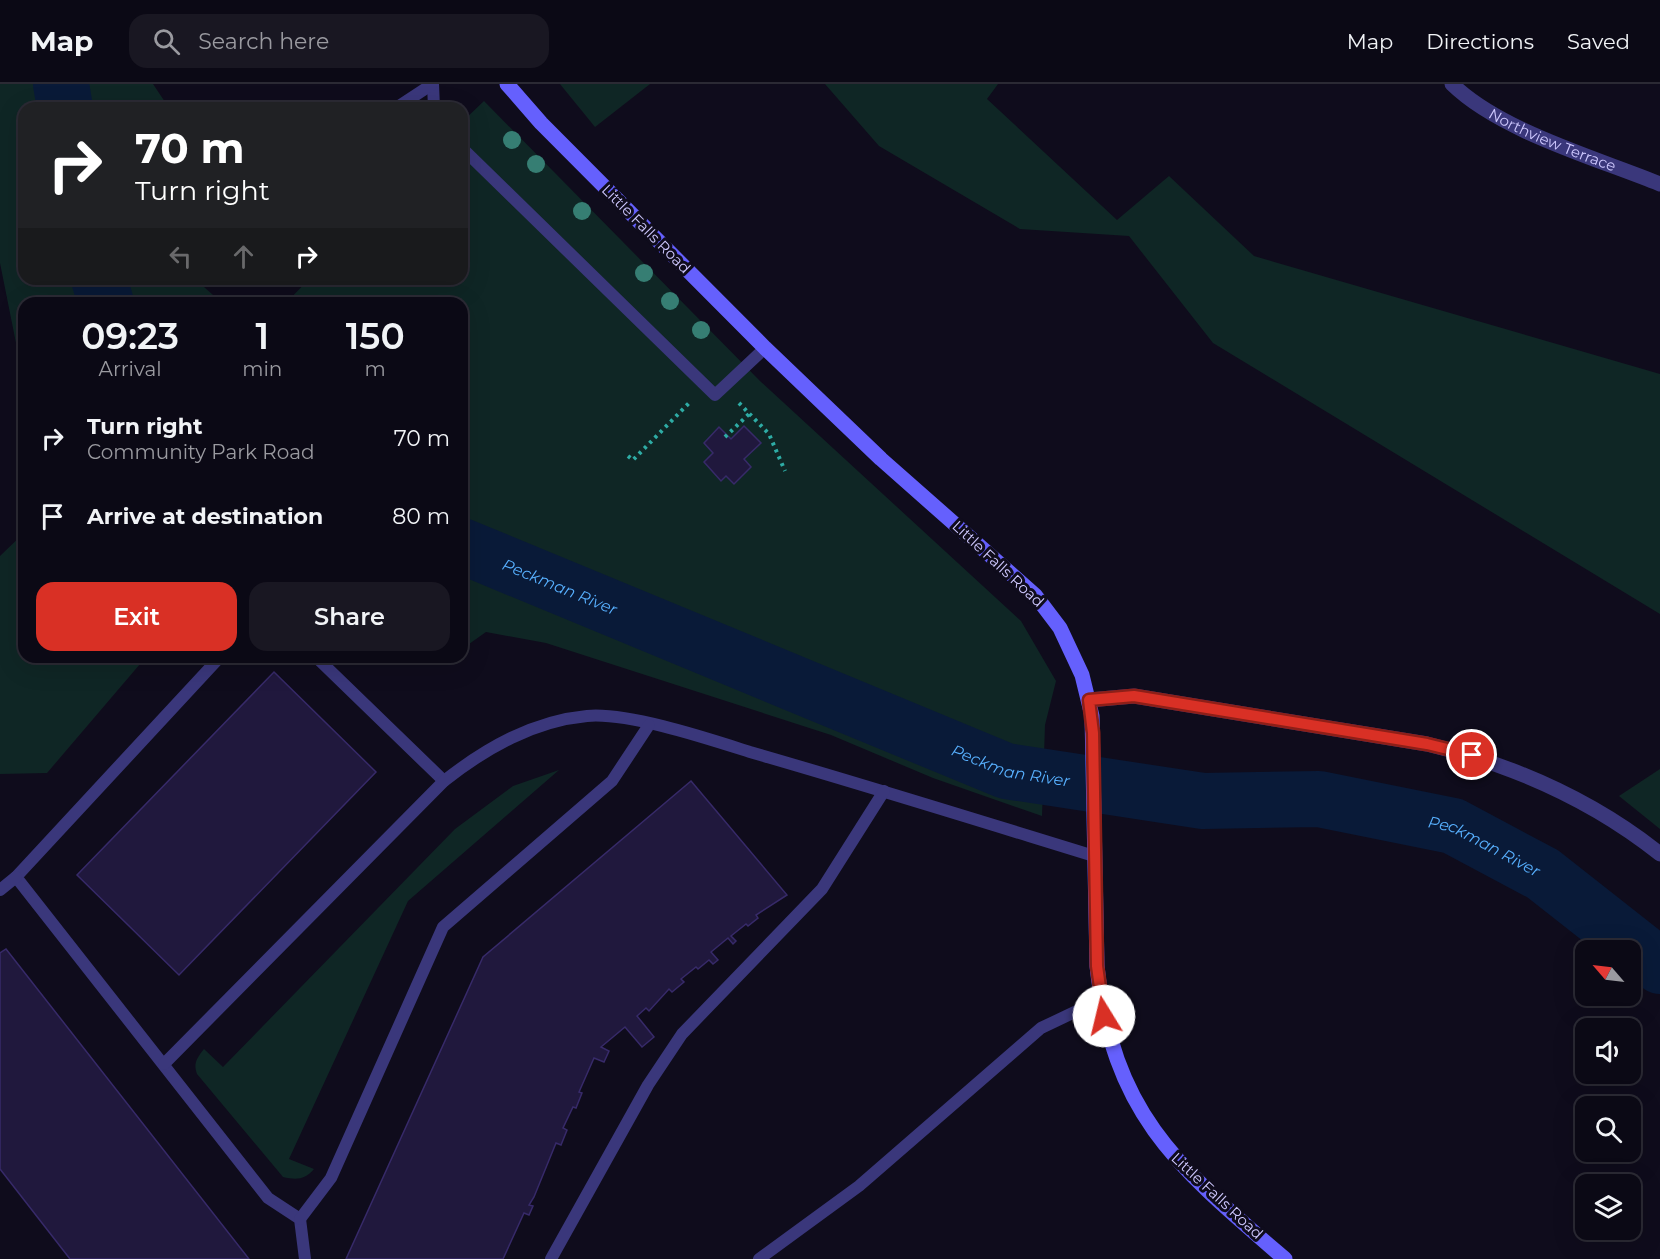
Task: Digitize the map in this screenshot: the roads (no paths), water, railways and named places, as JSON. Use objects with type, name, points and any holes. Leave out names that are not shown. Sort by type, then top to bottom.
[{"type":"street","name":"Little Falls Road","points":[[507,84],[541,123],[765,348],[881,459],[1035,595],[1049,611],[1072,651],[1089,700],[1093,733],[1097,966],[1100,1000],[1116,1060],[1144,1116],[1165,1147],[1190,1175],[1285,1259]]},
{"type":"street","name":"Northview Terrace","points":[[1452,84],[1487,112],[1512,125],[1660,184]]},
{"type":"street","points":[[1089,700],[1134,696],[1427,744],[1472,755],[1558,789],[1598,811],[1660,854]]},
{"type":"lane","points":[[405,102],[432,85],[433,102]]},
{"type":"lane","points":[[468,154],[715,395],[765,348]]},
{"type":"lane","points":[[0,890],[16,877],[214,663]]},
{"type":"lane","points":[[322,663],[444,781]]},
{"type":"lane","points":[[164,1064],[444,781],[470,760],[507,739],[547,723],[588,716],[620,718],[698,736],[1094,856]]},
{"type":"lane","points":[[305,1259],[300,1219],[331,1178],[443,927],[612,781],[649,725]]},
{"type":"lane","points":[[551,1259],[648,1085],[682,1034],[822,888],[884,791]]},
{"type":"lane","points":[[16,877],[268,1198],[300,1219]]},
{"type":"lane","points":[[759,1259],[859,1186],[1041,1028],[1100,1000]]},
{"type":"waterway","name":"Peckman River","points":[[61,84],[64,102]]},
{"type":"waterway","name":"Peckman River","points":[[101,285],[104,297]]},
{"type":"waterway","name":"Peckman River","points":[[468,548],[1006,771],[1203,801],[1319,799],[1453,826],[1543,874],[1660,966]]}]
